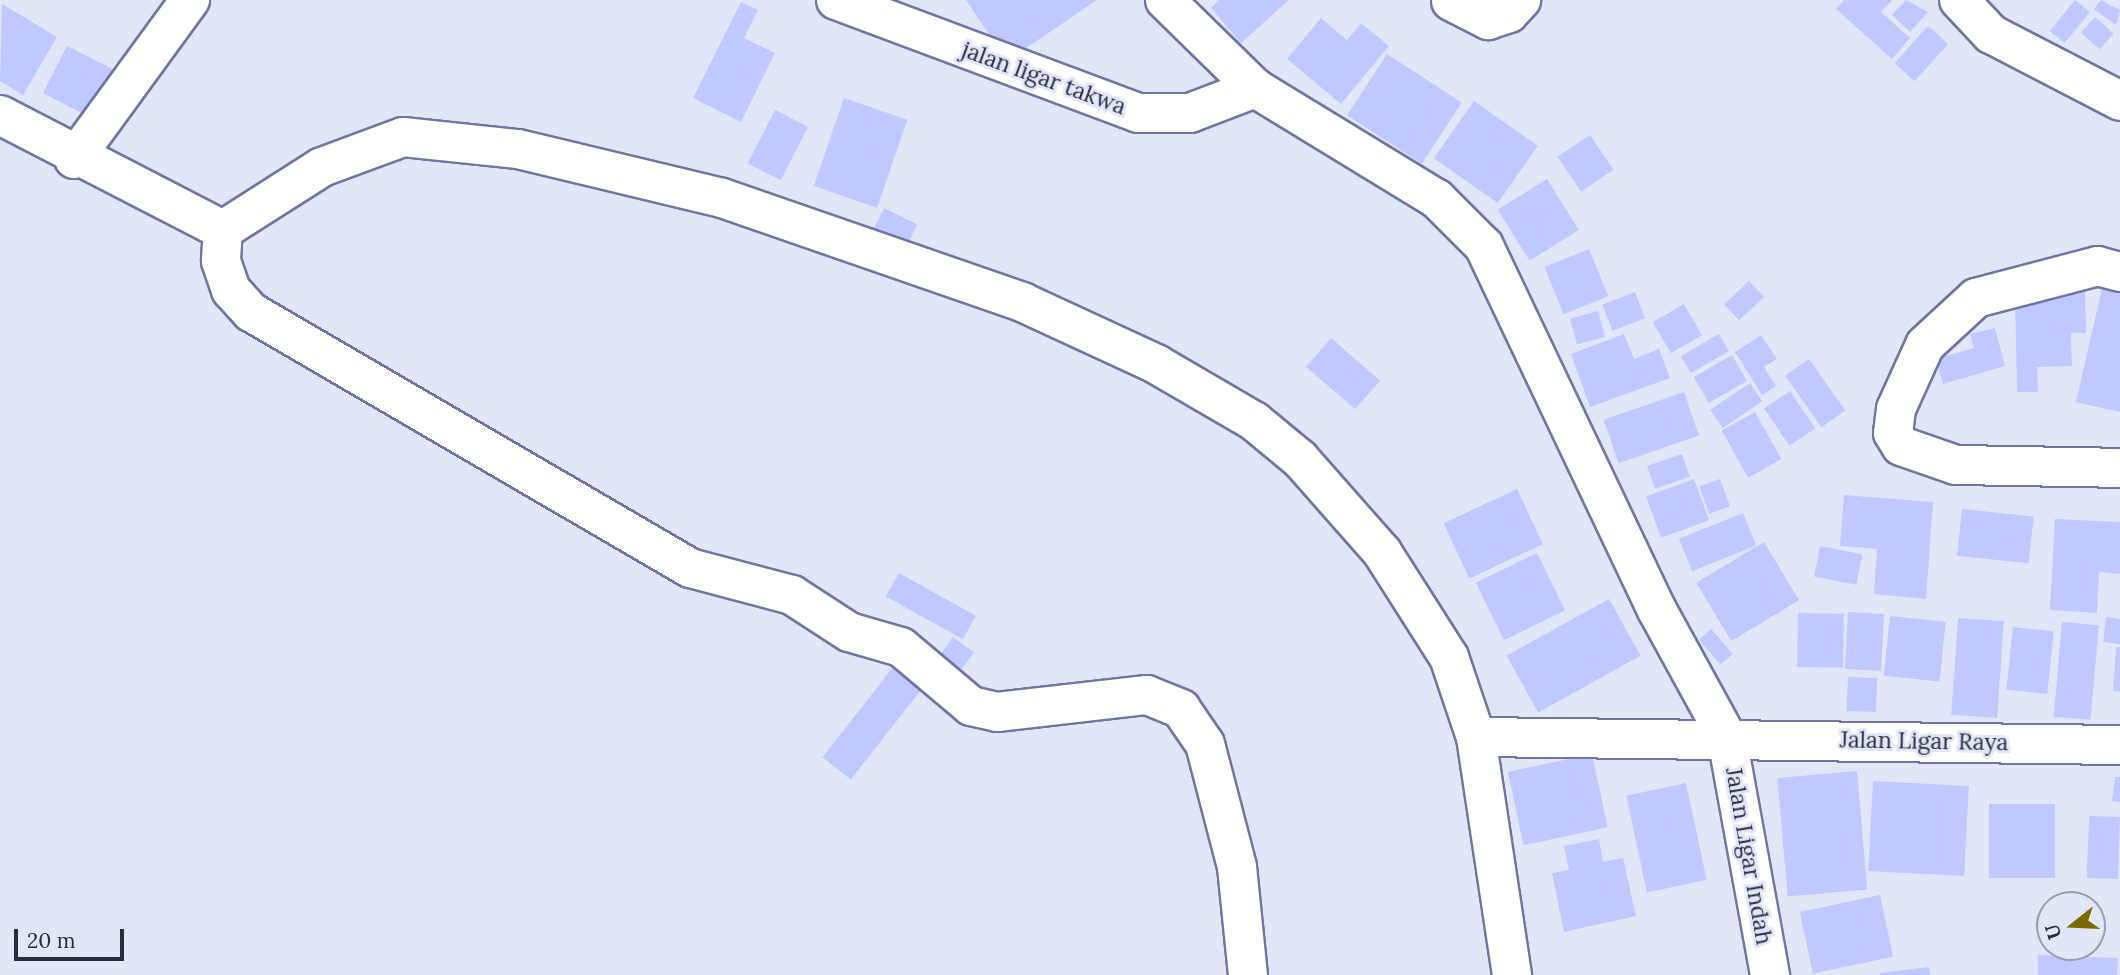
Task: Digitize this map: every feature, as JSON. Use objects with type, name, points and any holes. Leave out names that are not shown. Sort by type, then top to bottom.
[{"type":"street","points":[[75,159],[190,0]]},
{"type":"street","name":"jalan ligar takwa","points":[[836,0],[1138,113],[1190,113],[1255,88]]},
{"type":"street","name":"Jalan Ligar Indah","points":[[1165,0],[1255,88],[1437,199],[1483,246],[1657,610],[1727,737],[1770,975]]},
{"type":"street","points":[[1451,1],[1488,20],[1509,13],[1521,0]]},
{"type":"street","points":[[1959,0],[1991,34],[2120,101]]},
{"type":"street","points":[[0,115],[75,159],[223,230]]},
{"type":"street","points":[[223,230],[360,149],[402,137],[460,142],[588,162],[722,198],[1021,302],[1156,364],[1254,421],[1300,458],[1382,552],[1448,657],[1476,737],[1512,975]]},
{"type":"street","points":[[223,230],[224,271],[251,312],[690,568],[792,595],[849,632],[901,647],[971,706],[997,712],[1147,695],[1181,709],[1205,744],[1237,867],[1248,975]]},
{"type":"street","points":[[2120,272],[2098,266],[1976,298],[1925,345],[1896,409],[1893,433],[1901,446],[1956,465],[2120,468]]},
{"type":"street","name":"Jalan Ligar Raya","points":[[1476,737],[1727,737],[2120,745]]},
{"type":"building","points":[[966,0],[1097,0],[1007,61]]},
{"type":"building","points":[[1219,0],[1289,0],[1241,43],[1211,8]]},
{"type":"building","points":[[1844,0],[1892,0],[1881,12],[1910,38],[1892,59],[1836,9]]},
{"type":"building","points":[[1906,0],[1928,12],[1910,32],[1892,15]]},
{"type":"building","points":[[2075,0],[2090,12],[2065,43],[2050,31]]},
{"type":"building","points":[[2101,0],[2120,10],[2116,25],[2094,9]]},
{"type":"building","points":[[741,2],[758,10],[744,38],[775,53],[741,122],[693,98]]},
{"type":"building","points":[[2,4],[57,37],[23,95],[0,81]]},
{"type":"building","points":[[2095,17],[2114,34],[2100,49],[2081,33]]},
{"type":"building","points":[[1321,18],[1347,40],[1361,23],[1389,46],[1341,104],[1287,59]]},
{"type":"building","points":[[1928,26],[1948,44],[1915,81],[1895,63]]},
{"type":"building","points":[[67,46],[115,71],[91,118],[43,93]]},
{"type":"building","points":[[1387,54],[1462,102],[1422,164],[1347,115]]},
{"type":"building","points":[[844,98],[907,120],[877,208],[814,186]]},
{"type":"building","points":[[1474,101],[1538,146],[1498,203],[1434,158]]},
{"type":"building","points":[[775,110],[808,127],[781,180],[748,163]]},
{"type":"building","points":[[1590,135],[1613,170],[1581,192],[1558,157]]},
{"type":"building","points":[[1547,179],[1579,230],[1530,261],[1498,210]]},
{"type":"building","points":[[884,208],[917,224],[906,247],[873,230]]},
{"type":"building","points":[[1589,249],[1608,296],[1564,314],[1544,267]]},
{"type":"building","points":[[2104,280],[2120,283],[2120,412],[2076,402]]},
{"type":"building","points":[[1749,281],[1764,297],[1739,320],[1724,304]]},
{"type":"building","points":[[2085,288],[2086,333],[2071,333],[2072,366],[2037,367],[2038,392],[2017,392],[2015,290]]},
{"type":"building","points":[[1635,292],[1645,318],[1612,331],[1602,305]]},
{"type":"building","points":[[1684,304],[1702,335],[1671,353],[1653,322]]},
{"type":"building","points":[[1598,311],[1605,337],[1577,345],[1570,319]]},
{"type":"building","points":[[1995,328],[2005,366],[1943,384],[1936,359],[1974,348],[1970,334]]},
{"type":"building","points":[[1624,334],[1634,359],[1659,349],[1670,378],[1590,407],[1571,354]]},
{"type":"building","points":[[1719,334],[1729,351],[1691,373],[1681,356]]},
{"type":"building","points":[[1761,335],[1777,359],[1764,367],[1776,386],[1762,395],[1735,352]]},
{"type":"building","points":[[1331,338],[1380,381],[1355,409],[1306,367]]},
{"type":"building","points":[[1732,355],[1747,381],[1709,403],[1694,377]]},
{"type":"building","points":[[1809,359],[1845,411],[1821,427],[1785,376]]},
{"type":"building","points":[[1750,383],[1762,401],[1723,428],[1710,410]]},
{"type":"building","points":[[1790,391],[1815,428],[1789,446],[1764,408]]},
{"type":"building","points":[[1684,392],[1699,435],[1619,463],[1604,420]]},
{"type":"building","points":[[1755,412],[1781,459],[1748,478],[1722,430]]},
{"type":"building","points":[[1682,454],[1690,477],[1655,489],[1647,466]]},
{"type":"building","points":[[1694,479],[1709,520],[1661,538],[1646,496]]},
{"type":"building","points":[[1720,479],[1730,506],[1709,514],[1699,487]]},
{"type":"building","points":[[1517,489],[1543,544],[1469,579],[1444,523]]},
{"type":"building","points":[[1844,495],[1933,502],[1926,599],[1874,594],[1877,549],[1840,546]]},
{"type":"building","points":[[1962,509],[2034,517],[2029,563],[1957,556]]},
{"type":"building","points":[[1743,513],[1756,545],[1692,571],[1679,539]]},
{"type":"building","points":[[2055,519],[2120,522],[2120,574],[2099,572],[2097,613],[2050,610]]},
{"type":"building","points":[[1764,542],[1799,600],[1731,641],[1696,583]]},
{"type":"building","points":[[1820,546],[1862,554],[1856,585],[1814,576]]},
{"type":"building","points":[[1537,553],[1565,611],[1504,640],[1476,583]]},
{"type":"building","points":[[899,573],[976,616],[963,639],[886,597]]},
{"type":"building","points":[[1609,599],[1641,656],[1538,713],[1507,656]]},
{"type":"building","points":[[1848,612],[1884,614],[1881,671],[1845,669]]},
{"type":"building","points":[[1798,613],[1844,614],[1843,668],[1797,667]]},
{"type":"building","points":[[1890,616],[1946,622],[1939,682],[1884,676]]},
{"type":"building","points":[[2106,617],[2120,619],[2120,644],[2103,642]]},
{"type":"building","points":[[1958,618],[2004,621],[1997,718],[1951,715]]},
{"type":"building","points":[[2062,622],[2099,625],[2091,720],[2054,717]]},
{"type":"building","points":[[2013,627],[2054,631],[2047,694],[2006,690]]},
{"type":"building","points":[[1711,629],[1733,654],[1721,664],[1699,639]]},
{"type":"building","points":[[953,637],[974,652],[953,681],[932,665]]},
{"type":"building","points":[[2116,647],[2120,647],[2120,692],[2113,691]]},
{"type":"building","points":[[897,662],[925,684],[851,780],[823,757]]},
{"type":"building","points":[[1848,677],[1877,678],[1876,712],[1847,711]]},
{"type":"building","points":[[1592,754],[1608,827],[1523,845],[1508,772]]},
{"type":"building","points":[[1857,771],[1867,890],[1788,897],[1777,778]]},
{"type":"building","points":[[2115,777],[2120,777],[2120,802],[2112,801]]},
{"type":"building","points":[[1873,781],[1969,786],[1964,876],[1868,871]]},
{"type":"building","points":[[1686,783],[1707,880],[1647,893],[1626,796]]},
{"type":"building","points":[[1989,804],[2055,804],[2055,878],[1989,878]]},
{"type":"building","points":[[2089,816],[2120,817],[2118,879],[2087,878]]},
{"type":"building","points":[[1599,839],[1603,862],[1623,858],[1636,916],[1564,932],[1552,873],[1569,870],[1564,846]]},
{"type":"building","points":[[1880,895],[1893,957],[1813,974],[1800,912]]},
{"type":"building","points":[[2106,958],[2118,958],[2117,975],[2038,975],[2038,961],[2106,961]]},
{"type":"building","points":[[1929,967],[1930,975],[1880,975],[1880,973]]}]
